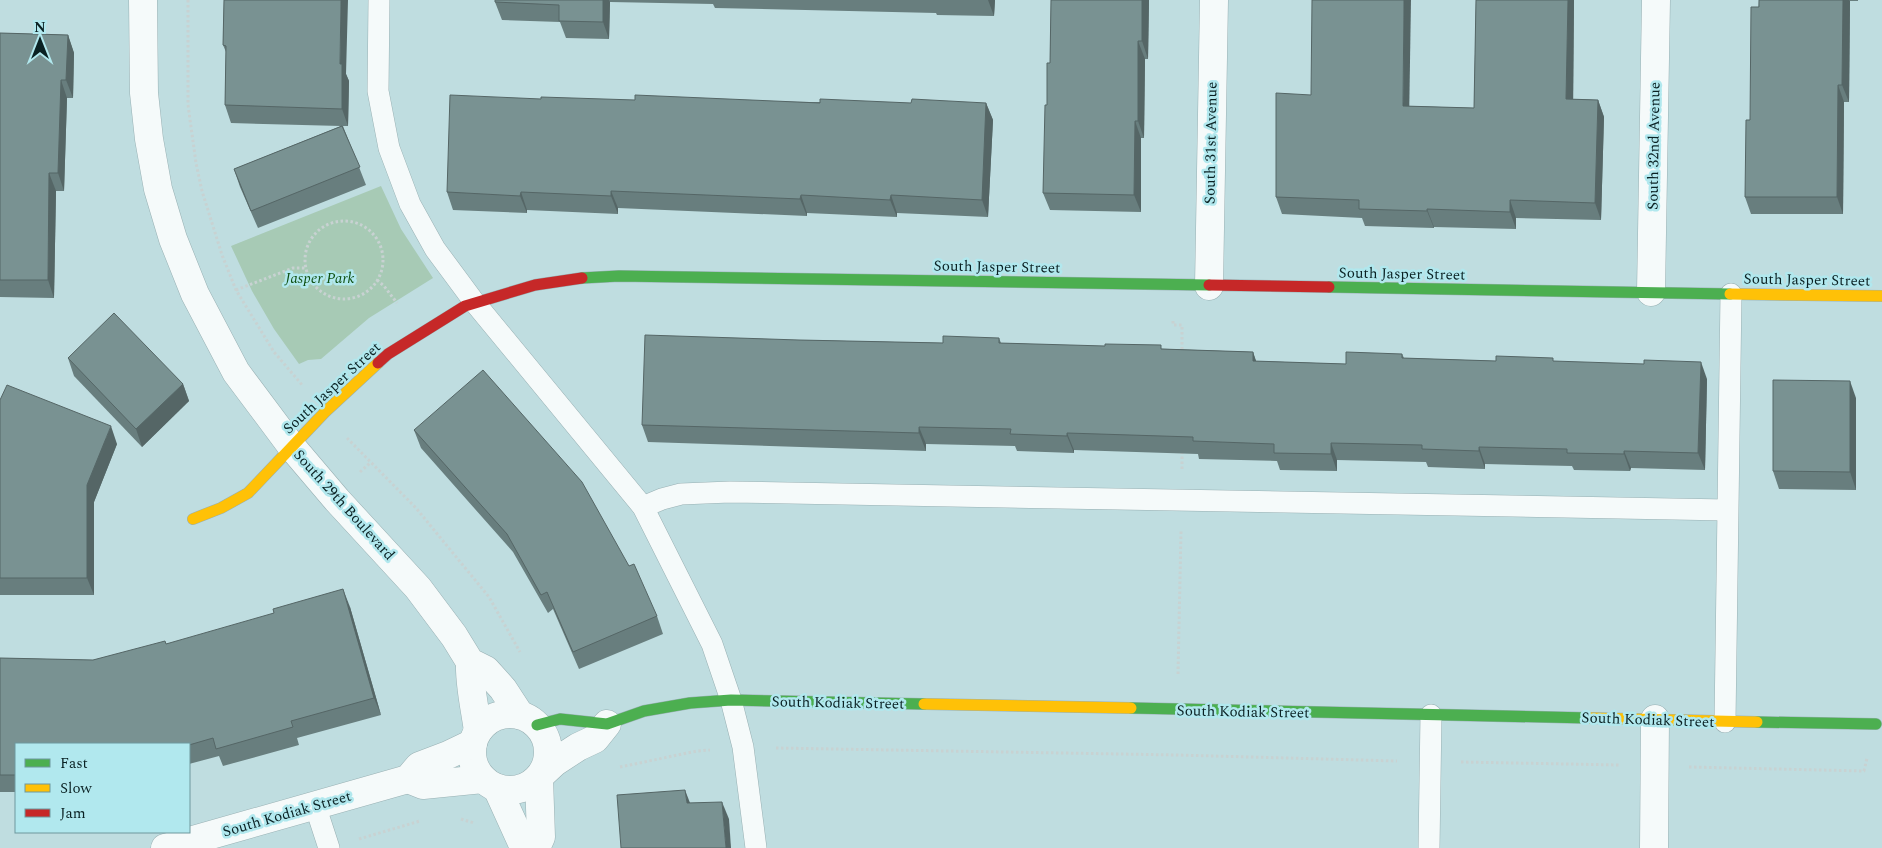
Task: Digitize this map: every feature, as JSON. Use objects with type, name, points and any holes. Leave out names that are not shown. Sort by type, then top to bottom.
[{"type":"street","name":"South 29th Boulevard","points":[[143,0],[144,93],[149,139],[158,189],[173,239],[195,294],[236,372],[292,446],[337,500],[418,588],[454,636],[470,662],[470,679],[475,705],[475,737]]},
{"type":"street","name":"South 31st Avenue","points":[[1209,286],[1214,0]]},
{"type":"street","name":"South 32nd Avenue","points":[[1651,292],[1656,0]]},
{"type":"street","name":"South Jasper Street","points":[[193,519],[221,508],[248,493],[325,412],[388,354],[433,325],[475,302],[535,285],[579,278],[618,276],[1882,296]]},
{"type":"street","name":"South 29th Boulevard","points":[[470,662],[486,670],[528,720]]},
{"type":"street","name":"South Kodiak Street","points":[[528,720],[560,719],[607,724],[644,711],[690,703],[731,700],[1879,724]]},
{"type":"street","points":[[490,784],[510,790],[522,789],[540,776],[547,764],[548,751],[546,739],[528,720],[508,714],[496,716],[485,724],[475,737],[472,759],[477,772],[490,784],[522,843],[529,848]]},
{"type":"street","points":[[1654,848],[1655,719]]},
{"type":"street","name":"South Kodiak Street","points":[[540,776],[555,762],[595,738],[607,724]]},
{"type":"street","name":"South Kodiak Street","points":[[165,848],[408,779],[419,766],[448,755],[475,737]]},
{"type":"street","points":[[536,848],[541,837],[540,776]]},
{"type":"street","name":"South Kodiak Street","points":[[408,779],[423,785],[490,784]]},
{"type":"lane","points":[[379,0],[378,91],[389,148],[410,204],[435,249],[475,302],[643,507],[712,644],[731,700],[743,747],[756,848]]},
{"type":"lane","points":[[1725,722],[1731,294]]},
{"type":"lane","points":[[643,507],[681,494],[730,492],[1728,510]]},
{"type":"lane","points":[[1429,848],[1431,715]]},
{"type":"lane","points":[[315,805],[329,847]]},
{"type":"path","points":[[188,0],[188,105],[202,191],[222,255],[236,290],[274,352],[307,391]]},
{"type":"path","points":[[339,222],[352,222],[364,227],[374,235],[380,246],[383,259],[381,272],[377,280],[366,292],[355,298],[342,299],[330,297],[318,290],[310,280],[305,268],[304,255],[308,243],[316,232],[327,225],[339,222]]},
{"type":"path","points":[[236,290],[293,268],[305,268]]},
{"type":"path","points":[[377,280],[397,303]]},
{"type":"path","points":[[1172,285],[1172,325],[1182,325],[1182,355]]},
{"type":"path","points":[[343,434],[416,508],[489,597],[521,652]]},
{"type":"path","points":[[1178,677],[1182,442]]},
{"type":"path","points":[[612,771],[620,767],[697,751],[743,747],[1167,754],[1623,765]]},
{"type":"path","points":[[1680,767],[1864,771],[1868,755]]},
{"type":"path","points":[[618,760],[620,767]]},
{"type":"path","points":[[454,818],[469,820],[480,826]]},
{"type":"path","points":[[329,847],[428,819]]},
{"type":"green space","name":"Jasper Park","points":[[381,186],[401,229],[433,278],[369,318],[321,359],[308,360],[299,364],[274,329],[252,291],[231,246]]},
{"type":"building","points":[[224,0],[341,0],[340,64],[342,64],[342,109],[225,105],[226,46],[223,45]]},
{"type":"building","points":[[495,0],[603,0],[603,22],[559,21],[559,5],[495,2]]},
{"type":"building","points":[[1051,0],[1142,0],[1142,41],[1138,41],[1138,121],[1135,121],[1134,195],[1043,193],[1045,105],[1047,105],[1047,63],[1050,63]]},
{"type":"building","points":[[1312,0],[1404,0],[1403,106],[1474,108],[1476,0],[1568,0],[1566,99],[1598,100],[1595,203],[1510,200],[1510,212],[1427,209],[1427,211],[1359,209],[1359,200],[1276,197],[1276,93],[1311,95]]},
{"type":"building","points":[[1759,0],[1843,0],[1842,85],[1838,85],[1837,197],[1745,197],[1746,120],[1750,120],[1751,7],[1759,7]]},
{"type":"building","points":[[0,33],[68,35],[66,80],[61,80],[58,173],[49,173],[48,280],[0,280]]},
{"type":"building","points":[[450,95],[541,99],[541,97],[635,100],[635,95],[820,103],[820,99],[911,103],[912,99],[986,103],[982,200],[891,195],[890,200],[801,195],[800,199],[611,191],[611,196],[521,192],[520,196],[447,192]]},
{"type":"building","points":[[342,126],[360,167],[251,211],[234,169]]},
{"type":"building","points":[[114,313],[183,384],[136,429],[68,358]]},
{"type":"building","points":[[645,335],[943,343],[943,336],[999,338],[999,343],[1105,346],[1105,344],[1161,345],[1161,349],[1253,352],[1253,361],[1346,364],[1346,352],[1402,354],[1402,358],[1496,361],[1496,356],[1553,358],[1553,361],[1644,364],[1644,360],[1701,362],[1698,453],[1624,451],[1624,454],[1567,453],[1567,449],[1479,447],[1479,451],[1422,449],[1422,445],[1331,443],[1331,454],[1274,453],[1274,444],[1193,441],[1193,437],[1067,433],[1067,436],[1010,434],[1011,429],[919,427],[919,433],[642,425]]},
{"type":"building","points":[[483,370],[582,482],[629,566],[634,564],[657,616],[573,652],[547,592],[541,595],[507,534],[414,430]]},
{"type":"building","points":[[1773,380],[1850,381],[1850,472],[1773,471]]},
{"type":"building","points":[[7,385],[111,426],[87,485],[87,578],[0,578],[0,400]]},
{"type":"building","points":[[343,589],[374,698],[291,721],[293,727],[216,749],[213,738],[190,745],[190,743],[15,743],[15,775],[0,775],[0,658],[93,660],[165,641],[166,644],[274,613],[273,609]]},
{"type":"building","points":[[685,790],[687,803],[722,802],[726,848],[621,848],[617,795]]},
{"type":"traffic: fast","points":[[582,278],[619,276],[1209,285]]},
{"type":"traffic: fast","points":[[1329,287],[1730,294]]},
{"type":"traffic: fast","points":[[537,725],[560,719],[607,724],[644,711],[690,703],[731,700],[924,704]]},
{"type":"traffic: fast","points":[[1131,708],[1589,718]]},
{"type":"traffic: fast","points":[[1757,722],[1876,724]]},
{"type":"traffic: slow","points":[[1730,294],[1882,296]]},
{"type":"traffic: slow","points":[[193,519],[221,508],[248,493],[325,412],[378,363]]},
{"type":"traffic: slow","points":[[924,704],[1131,708]]},
{"type":"traffic: slow","points":[[1589,718],[1757,722]]},
{"type":"traffic: jam","points":[[378,363],[388,354],[465,306],[535,285],[582,278]]},
{"type":"traffic: jam","points":[[1209,285],[1329,287]]}]
